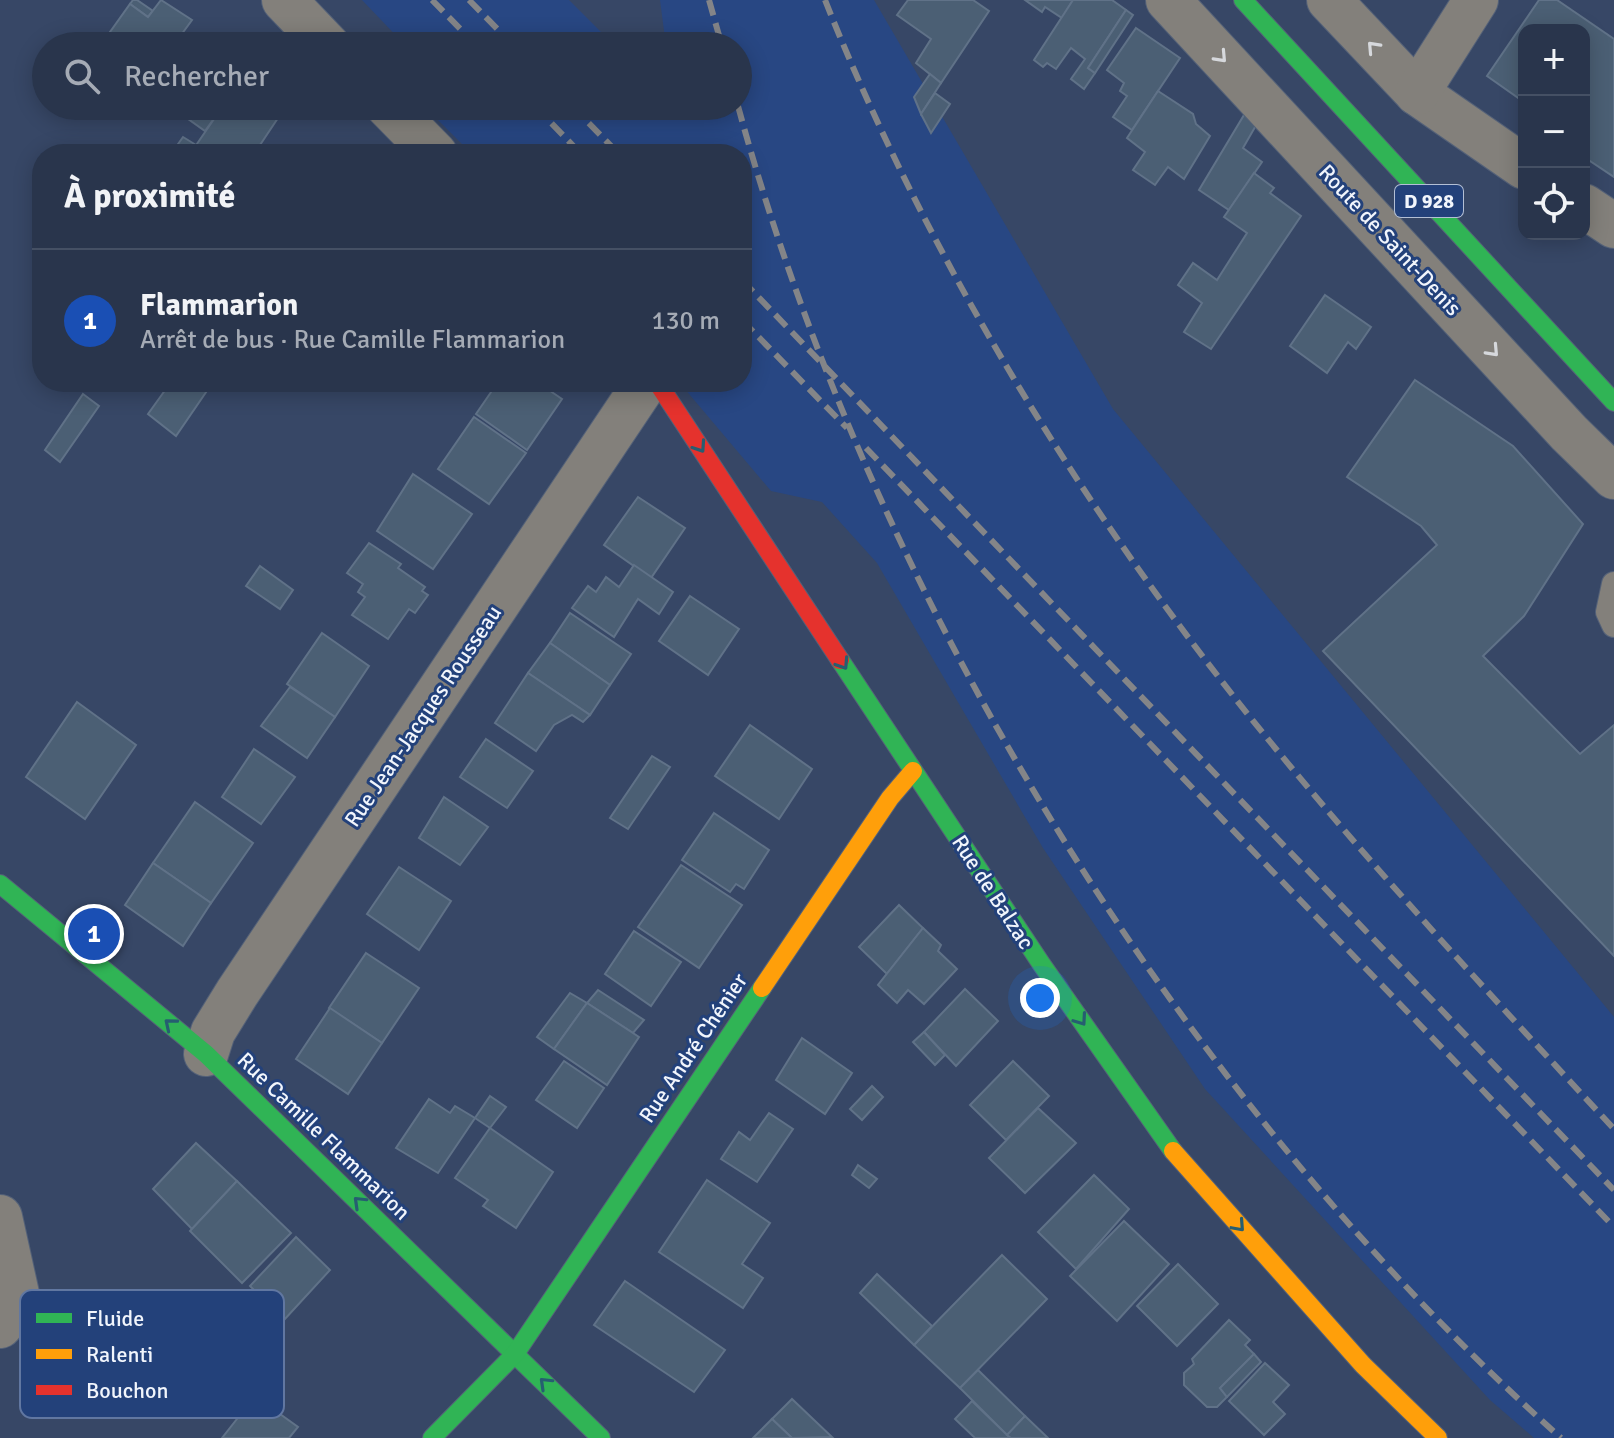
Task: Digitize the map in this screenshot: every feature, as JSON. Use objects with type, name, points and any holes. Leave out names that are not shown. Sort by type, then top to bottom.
[{"type":"street","points":[[284,0],[315,32]]},
{"type":"street","name":"Route de Saint-Denis","points":[[1168,0],[1569,433],[1614,477]]},
{"type":"street","name":"D 928","points":[[1243,0],[1614,402]]},
{"type":"street","points":[[1329,0],[1417,93],[1518,163]]},
{"type":"street","points":[[1417,93],[1476,0]]},
{"type":"street","points":[[402,120],[425,144]]},
{"type":"street","points":[[1590,210],[1614,226]]},
{"type":"street","name":"Rue Jean-Jacques Rousseau","points":[[206,1054],[213,1032],[237,993],[639,392]]},
{"type":"street","name":"Rue de Balzac","points":[[664,392],[1042,965],[1183,1164],[1363,1365],[1438,1438]]},
{"type":"street","name":"Rue André Chénier","points":[[432,1438],[515,1354],[890,798],[913,771]]},
{"type":"street","name":"Rue Camille Flammarion","points":[[0,884],[206,1054],[601,1438]]},
{"type":"street","points":[[0,1217],[19,1303],[0,1326]]},
{"type":"lane","points":[[1614,584],[1608,612],[1614,625]]},
{"type":"shaded area","points":[[362,0],[569,0],[601,32],[393,32]]},
{"type":"shaded area","points":[[660,0],[874,0],[1113,409],[1614,1017],[1614,1438],[1534,1438],[1490,1400],[1205,1089],[1043,848],[877,563],[822,502],[771,491],[687,392],[752,392],[752,144],[462,144],[438,120],[752,120],[752,32],[664,32]]},
{"type":"building","points":[[133,0],[153,11],[148,17],[130,4]]},
{"type":"building","points":[[161,0],[192,20],[183,32],[110,32],[130,4],[148,17]]},
{"type":"building","points":[[908,0],[973,0],[989,11],[941,83],[916,63],[931,39],[897,15]]},
{"type":"building","points":[[1025,0],[1073,0],[1062,18],[1045,7],[1042,12]]},
{"type":"building","points":[[1073,0],[1112,0],[1126,10],[1088,68],[1095,73],[1084,89],[1071,79],[1085,59],[1071,48],[1056,69],[1047,63],[1043,67],[1034,60]]},
{"type":"building","points":[[1539,0],[1557,0],[1614,39],[1614,177],[1590,161],[1590,24],[1523,24]]},
{"type":"building","points":[[1126,10],[1133,15],[1095,73],[1088,68]]},
{"type":"building","points":[[1136,28],[1180,58],[1132,130],[1113,117],[1127,96],[1120,91],[1124,83],[1107,70]]},
{"type":"building","points":[[1518,31],[1518,98],[1487,76]]},
{"type":"building","points":[[930,74],[941,83],[921,114],[914,97]]},
{"type":"building","points":[[1158,91],[1193,114],[1196,124],[1210,136],[1184,179],[1168,167],[1155,185],[1133,170],[1145,152],[1127,138]]},
{"type":"building","points":[[935,93],[950,104],[931,133],[921,114]]},
{"type":"building","points":[[1247,110],[1258,122],[1243,148],[1262,162],[1229,210],[1199,190]]},
{"type":"building","points":[[190,120],[213,120],[205,131]]},
{"type":"building","points":[[213,120],[277,120],[261,144],[197,144]]},
{"type":"building","points":[[183,137],[194,144],[178,144]]},
{"type":"building","points":[[1254,173],[1274,188],[1270,193],[1301,216],[1211,349],[1184,332],[1202,303],[1178,285],[1193,263],[1217,280],[1247,233],[1224,217]]},
{"type":"building","points":[[1325,295],[1371,327],[1356,349],[1348,342],[1327,373],[1290,346]]},
{"type":"building","points":[[1415,380],[1513,446],[1583,524],[1524,616],[1483,656],[1580,754],[1614,725],[1614,956],[1323,651],[1437,545],[1421,526],[1347,477]]},
{"type":"building","points":[[164,392],[206,392],[176,436],[148,414]]},
{"type":"building","points":[[491,392],[552,392],[562,399],[527,450],[476,414]]},
{"type":"building","points":[[83,394],[99,406],[60,462],[45,450]]},
{"type":"building","points":[[474,417],[526,453],[489,504],[438,469]]},
{"type":"building","points":[[413,474],[472,514],[433,569],[377,531]]},
{"type":"building","points":[[638,497],[685,528],[651,578],[604,545]]},
{"type":"building","points":[[369,543],[401,564],[398,568],[425,587],[422,591],[428,595],[415,613],[409,609],[388,639],[352,615],[365,597],[358,592],[363,584],[347,573]]},
{"type":"building","points":[[634,565],[673,592],[659,614],[638,599],[614,637],[572,608],[588,586],[596,592],[606,577],[619,587]]},
{"type":"building","points":[[260,566],[293,590],[280,609],[246,586]]},
{"type":"building","points":[[690,596],[739,629],[708,675],[659,641]]},
{"type":"building","points":[[570,613],[631,654],[610,685],[550,643]]},
{"type":"building","points":[[322,633],[369,666],[335,717],[287,684]]},
{"type":"building","points":[[550,643],[610,685],[590,715],[528,673]]},
{"type":"building","points":[[528,673],[590,715],[583,722],[572,715],[554,725],[536,751],[495,723]]},
{"type":"building","points":[[290,687],[335,717],[307,758],[261,726]]},
{"type":"building","points":[[77,702],[136,745],[85,819],[26,777]]},
{"type":"building","points":[[750,725],[812,769],[779,819],[715,776]]},
{"type":"building","points":[[486,739],[533,771],[507,808],[460,777]]},
{"type":"building","points":[[254,749],[295,777],[261,824],[222,797]]},
{"type":"building","points":[[652,756],[670,767],[628,829],[610,818]]},
{"type":"building","points":[[444,797],[488,827],[460,865],[419,838]]},
{"type":"building","points":[[195,802],[253,843],[211,903],[153,863]]},
{"type":"building","points":[[714,813],[769,850],[744,889],[736,884],[730,892],[682,860]]},
{"type":"building","points":[[153,863],[211,903],[183,946],[125,905]]},
{"type":"building","points":[[681,865],[742,905],[699,968],[638,927]]},
{"type":"building","points":[[399,867],[451,901],[419,950],[367,914]]},
{"type":"building","points":[[899,905],[923,928],[887,974],[859,947]]},
{"type":"building","points":[[923,928],[941,945],[938,951],[957,969],[924,1004],[908,990],[897,1003],[878,985]]},
{"type":"building","points":[[634,931],[681,962],[651,1006],[605,974]]},
{"type":"building","points":[[366,953],[419,988],[382,1043],[329,1008]]},
{"type":"building","points":[[965,989],[998,1021],[956,1066],[924,1032]]},
{"type":"building","points":[[598,990],[644,1020],[633,1033],[587,1003]]},
{"type":"building","points":[[570,993],[587,1003],[554,1049],[537,1037]]},
{"type":"building","points":[[587,1003],[639,1037],[607,1085],[554,1049]]},
{"type":"building","points":[[330,1008],[382,1043],[348,1094],[296,1059]]},
{"type":"building","points":[[924,1032],[945,1055],[935,1065],[913,1042]]},
{"type":"building","points":[[802,1038],[852,1073],[825,1114],[776,1080]]},
{"type":"building","points":[[564,1061],[604,1088],[577,1128],[536,1100]]},
{"type":"building","points":[[1013,1061],[1049,1096],[1006,1140],[970,1105]]},
{"type":"building","points":[[872,1086],[883,1097],[862,1120],[850,1109]]},
{"type":"building","points":[[490,1096],[506,1107],[490,1128],[475,1118]]},
{"type":"building","points":[[429,1099],[450,1113],[455,1106],[475,1118],[438,1173],[396,1148]]},
{"type":"building","points":[[1038,1108],[1076,1143],[1025,1193],[989,1158]]},
{"type":"building","points":[[769,1113],[793,1129],[757,1182],[721,1159],[739,1132],[750,1140]]},
{"type":"building","points":[[490,1128],[553,1172],[516,1228],[483,1206],[488,1200],[455,1178]]},
{"type":"building","points":[[196,1143],[237,1181],[192,1229],[153,1189]]},
{"type":"building","points":[[858,1165],[877,1179],[869,1188],[852,1175]]},
{"type":"building","points":[[1094,1175],[1129,1209],[1076,1269],[1038,1232]]},
{"type":"building","points":[[707,1180],[770,1223],[742,1264],[763,1278],[743,1308],[659,1252]]},
{"type":"building","points":[[237,1181],[291,1233],[242,1283],[190,1231]]},
{"type":"building","points":[[1124,1221],[1169,1264],[1117,1321],[1070,1276]]},
{"type":"building","points":[[296,1237],[330,1270],[284,1320],[284,1290],[254,1290],[250,1286]]},
{"type":"building","points":[[1002,1255],[1047,1299],[960,1388],[914,1345]]},
{"type":"building","points":[[1178,1264],[1218,1304],[1177,1346],[1137,1306]]},
{"type":"building","points":[[877,1274],[932,1326],[914,1345],[860,1293]]},
{"type":"building","points":[[625,1281],[725,1350],[694,1392],[594,1325]]},
{"type":"building","points":[[1229,1320],[1250,1340],[1245,1345],[1254,1354],[1220,1388],[1227,1397],[1217,1407],[1207,1407],[1184,1385],[1184,1373],[1194,1364],[1192,1359]]},
{"type":"building","points":[[1254,1354],[1261,1362],[1227,1397],[1220,1388]]},
{"type":"building","points":[[1265,1363],[1289,1385],[1273,1402],[1285,1414],[1264,1435],[1229,1401]]},
{"type":"building","points":[[978,1370],[1025,1416],[1007,1435],[960,1388]]},
{"type":"building","points":[[792,1399],[832,1437],[792,1438],[772,1419]]},
{"type":"building","points":[[972,1401],[1011,1438],[975,1438],[955,1419]]},
{"type":"building","points":[[1025,1416],[1048,1438],[1011,1438],[1007,1435]]},
{"type":"building","points":[[284,1417],[298,1427],[289,1438],[222,1438],[238,1418]]},
{"type":"building","points":[[772,1419],[792,1438],[753,1438]]},
{"type":"railway","points":[[432,0],[463,32]]},
{"type":"railway","points":[[469,0],[500,32]]},
{"type":"railway","points":[[709,0],[718,32]]},
{"type":"railway","points":[[825,0],[913,196],[964,292],[1018,386],[1137,567],[1267,738],[1351,838],[1614,1129]]},
{"type":"railway","points":[[548,120],[571,144]]},
{"type":"railway","points":[[586,120],[609,144]]},
{"type":"railway","points":[[742,120],[750,144]]},
{"type":"railway","points":[[752,151],[796,291],[870,474],[957,654],[1057,829],[1168,997],[1291,1155],[1422,1303],[1561,1438]]},
{"type":"railway","points":[[752,290],[1614,1190]]},
{"type":"railway","points":[[752,330],[847,428]]},
{"type":"railway","points":[[866,448],[1614,1227]]},
{"type":"traffic: fast","points":[[1243,0],[1614,402]]},
{"type":"traffic: fast","points":[[840,660],[1042,965],[1173,1151]]},
{"type":"traffic: fast","points":[[0,884],[206,1054],[601,1438]]},
{"type":"traffic: fast","points":[[432,1438],[515,1354],[762,988]]},
{"type":"traffic: slow","points":[[762,988],[890,798],[913,771]]},
{"type":"traffic: slow","points":[[1173,1151],[1363,1365],[1438,1438]]},
{"type":"traffic: jam","points":[[664,392],[840,660]]},
{"type":"place","name":"Flammarion","points":[[94,934]]}]
